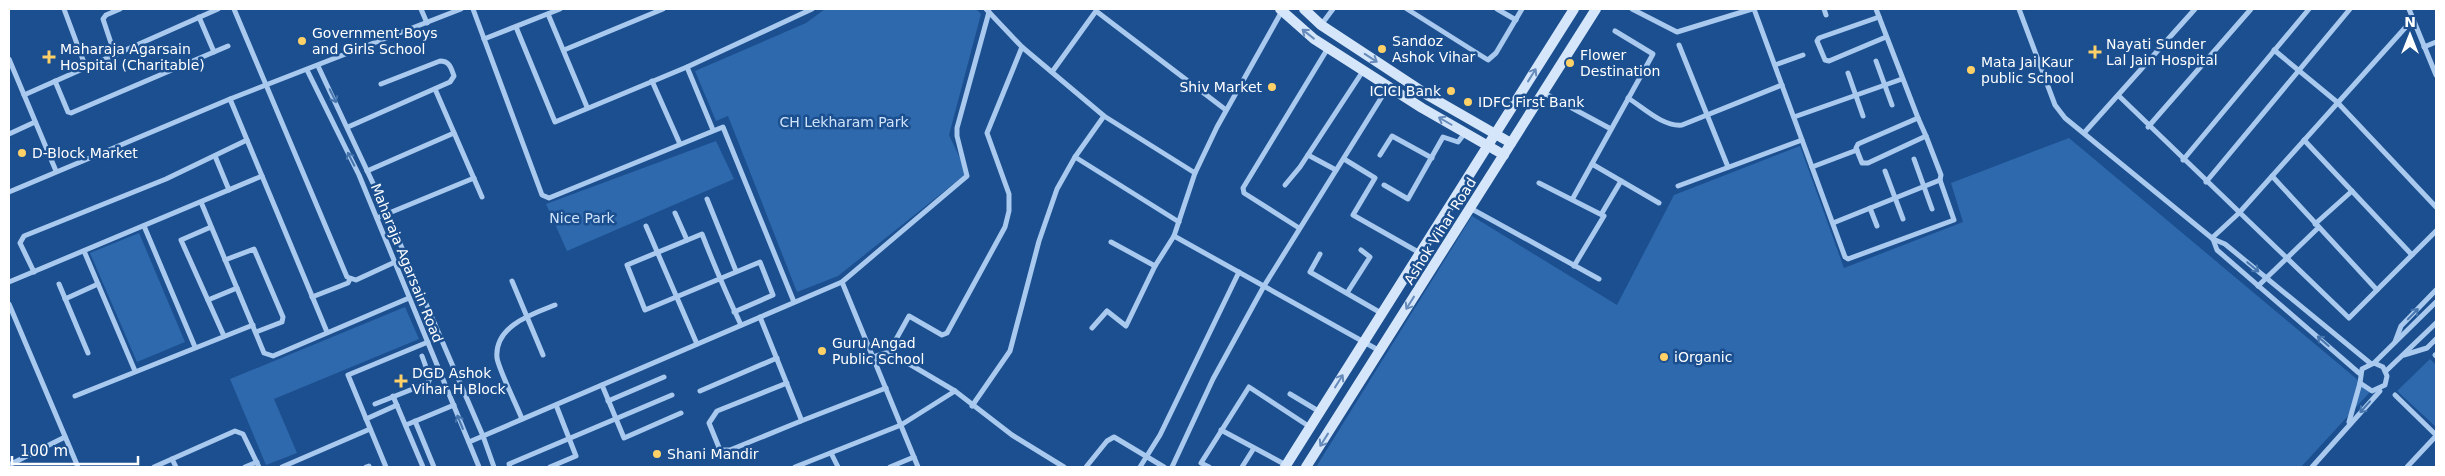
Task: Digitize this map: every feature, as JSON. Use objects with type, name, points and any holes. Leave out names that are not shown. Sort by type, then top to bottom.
[{"type":"main road","points":[[1304,9],[1321,25],[1429,96],[1511,143]]},
{"type":"main road","name":"Ashok Vihar Road","points":[[1286,466],[1574,9]]},
{"type":"main road","name":"Ashok Vihar Road","points":[[1306,467],[1596,9]]},
{"type":"main road","points":[[1282,10],[1301,29],[1363,71],[1504,155]]},
{"type":"street","points":[[64,9],[86,68]]},
{"type":"street","points":[[115,55],[103,19],[106,15],[120,9]]},
{"type":"street","points":[[24,95],[199,17],[206,11],[218,9]]},
{"type":"street","points":[[234,9],[350,279]]},
{"type":"street","points":[[421,9],[427,23]]},
{"type":"street","points":[[9,192],[230,99],[462,9]]},
{"type":"street","points":[[473,9],[516,129],[545,197],[548,198],[713,130],[723,128],[727,133],[794,302]]},
{"type":"street","points":[[484,39],[560,9]]},
{"type":"street","points":[[564,50],[663,9]]},
{"type":"street","points":[[516,27],[555,122],[687,66],[812,9]]},
{"type":"street","points":[[1321,25],[1333,9]]},
{"type":"street","points":[[1408,9],[1488,60],[1496,53],[1522,9]]},
{"type":"street","points":[[1497,9],[1516,20]]},
{"type":"street","points":[[1632,9],[1677,32],[1753,9],[1845,257],[1848,259],[1954,220],[1940,180],[1941,175],[1876,9]]},
{"type":"street","points":[[1824,9],[1826,15]]},
{"type":"street","points":[[2019,9],[2055,105],[2065,118],[2213,238],[2225,244],[2372,363],[2386,371]]},
{"type":"street","points":[[2084,133],[2195,9]]},
{"type":"street","points":[[2148,127],[2252,9]]},
{"type":"street","points":[[2183,160],[2309,9]]},
{"type":"street","points":[[2206,182],[2350,9]]},
{"type":"street","points":[[2409,9],[2436,75]]},
{"type":"street","points":[[1092,328],[1107,311],[1126,326],[1155,266],[1174,236],[1195,173],[1226,110],[1282,10]]},
{"type":"street","points":[[988,11],[1022,47],[1104,116],[1195,173]]},
{"type":"street","points":[[469,442],[842,282],[967,176],[957,136],[957,128],[988,11]]},
{"type":"street","points":[[1052,72],[1096,11],[1226,110]]},
{"type":"street","points":[[548,14],[587,107]]},
{"type":"street","points":[[199,17],[214,52]]},
{"type":"street","points":[[1879,17],[1819,38],[1818,42],[1824,59],[1829,61],[1886,37]]},
{"type":"street","points":[[2213,238],[2239,213],[2413,19]]},
{"type":"street","points":[[1573,198],[1653,54],[1615,31]]},
{"type":"street","points":[[2424,47],[2436,42]]},
{"type":"street","points":[[1679,45],[1728,167]]},
{"type":"street","points":[[56,81],[70,113],[228,46]]},
{"type":"street","points":[[873,357],[889,352],[909,316],[942,335],[947,333],[981,274],[1005,226],[1009,211],[1009,194],[987,133],[1022,47]]},
{"type":"street","points":[[1299,228],[1244,193],[1242,188],[1328,48]]},
{"type":"street","points":[[2274,50],[2337,102],[2436,207]]},
{"type":"street","points":[[1775,65],[1804,55]]},
{"type":"street","points":[[9,59],[56,171]]},
{"type":"street","points":[[348,127],[454,80],[451,66],[445,61],[426,64],[381,84]]},
{"type":"street","points":[[1876,61],[1892,105]]},
{"type":"street","points":[[318,66],[387,214],[483,436],[494,467]]},
{"type":"street","points":[[687,66],[713,130]]},
{"type":"street","name":"Maharaja Agarsain Road","points":[[307,70],[358,175],[479,467]]},
{"type":"street","points":[[1285,185],[1308,155],[1363,71]]},
{"type":"street","points":[[1848,73],[1864,116]]},
{"type":"street","points":[[1794,117],[1902,78]]},
{"type":"street","points":[[652,81],[680,144]]},
{"type":"street","points":[[1628,98],[1674,126],[1706,116],[1782,85]]},
{"type":"street","points":[[1172,467],[1213,378],[1264,286],[1388,86]]},
{"type":"street","points":[[435,89],[482,197]]},
{"type":"street","points":[[1543,92],[1611,129]]},
{"type":"street","points":[[2119,96],[2148,127],[2349,318],[2436,231]]},
{"type":"street","points":[[230,99],[327,332]]},
{"type":"street","points":[[972,406],[1010,351],[1039,241],[1057,189],[1075,158],[1104,116]]},
{"type":"street","points":[[1918,118],[1858,144],[1857,150],[1862,163],[1864,164],[1926,136]]},
{"type":"street","points":[[9,134],[35,122]]},
{"type":"street","points":[[367,171],[454,133]]},
{"type":"street","points":[[1384,185],[1408,199],[1444,137],[1458,142],[1465,133]]},
{"type":"street","points":[[1380,154],[1392,136],[1432,158]]},
{"type":"street","points":[[34,272],[20,243],[24,236],[166,179],[247,140]]},
{"type":"street","points":[[1678,186],[1802,140]]},
{"type":"street","points":[[2304,140],[2412,256]]},
{"type":"street","points":[[1812,167],[1857,150]]},
{"type":"street","points":[[1308,155],[1336,170]]},
{"type":"street","points":[[215,156],[229,190]]},
{"type":"street","points":[[1075,158],[1179,222]]},
{"type":"street","points":[[1344,159],[1375,178],[1352,215],[1420,253]]},
{"type":"street","points":[[1914,160],[1932,209]]},
{"type":"street","points":[[1592,164],[1659,203]]},
{"type":"street","points":[[1885,172],[1903,219]]},
{"type":"street","points":[[9,282],[262,176]]},
{"type":"street","points":[[2272,176],[2316,226],[2377,290]]},
{"type":"street","points":[[376,218],[474,178]]},
{"type":"street","points":[[1833,223],[1940,180]]},
{"type":"street","points":[[1602,213],[1621,181]]},
{"type":"street","points":[[1539,183],[1602,213],[1604,218],[1574,266]]},
{"type":"street","points":[[2258,286],[2352,191]]},
{"type":"street","points":[[707,199],[736,271]]},
{"type":"street","points":[[201,202],[264,353],[273,356],[409,298]]},
{"type":"street","points":[[1470,208],[1599,279]]},
{"type":"street","points":[[1870,208],[1878,226]]},
{"type":"street","points":[[674,212],[687,240]]},
{"type":"street","points":[[144,226],[194,347]]},
{"type":"street","points":[[646,226],[697,344]]},
{"type":"street","points":[[211,227],[181,240],[224,336]]},
{"type":"street","points":[[734,312],[774,295],[760,262],[736,271],[720,278],[678,297],[645,310],[627,265],[702,234],[720,278],[734,312],[741,325]]},
{"type":"street","points":[[1174,236],[1380,351]]},
{"type":"street","points":[[2213,238],[2217,250],[2360,373]]},
{"type":"street","points":[[1111,242],[1155,266]]},
{"type":"street","points":[[225,260],[254,249],[273,292],[283,320],[256,332]]},
{"type":"street","points":[[1347,293],[1370,256],[1360,250]]},
{"type":"street","points":[[84,251],[134,371]]},
{"type":"street","points":[[1320,254],[1310,272],[1381,313]]},
{"type":"street","points":[[350,279],[356,280],[394,262]]},
{"type":"street","points":[[1140,467],[1147,457],[1239,272]]},
{"type":"street","points":[[312,297],[348,283],[350,279]]},
{"type":"street","points":[[512,281],[543,355]]},
{"type":"street","points":[[842,282],[918,467]]},
{"type":"street","points":[[58,284],[88,353]]},
{"type":"street","points":[[65,299],[98,284]]},
{"type":"street","points":[[208,300],[237,288]]},
{"type":"street","points":[[2395,342],[2402,326],[2436,290]]},
{"type":"street","points":[[2348,425],[2362,369],[2372,363],[2436,302]]},
{"type":"street","points":[[9,304],[78,467]]},
{"type":"street","points":[[522,419],[497,358],[500,345],[506,331],[526,316],[555,305]]},
{"type":"street","points":[[760,317],[801,421]]},
{"type":"street","points":[[2386,371],[2436,322]]},
{"type":"street","points":[[75,396],[253,325]]},
{"type":"street","points":[[2403,356],[2428,348],[2436,339]]},
{"type":"street","points":[[386,467],[348,375],[428,342]]},
{"type":"street","points":[[889,352],[956,390],[972,406],[1012,435],[1064,467]]},
{"type":"street","points":[[375,404],[428,383],[430,378],[422,356]]},
{"type":"street","points":[[700,391],[777,358]]},
{"type":"street","points":[[2312,467],[2381,389],[2387,381],[2386,371]]},
{"type":"street","points":[[608,401],[664,377]]},
{"type":"street","points":[[787,383],[717,411],[709,422],[710,429],[720,450],[724,451],[886,388]]},
{"type":"street","points":[[2360,383],[2367,390],[2381,389]]},
{"type":"street","points":[[602,385],[624,438],[681,413]]},
{"type":"street","points":[[1209,467],[1201,463],[1249,387],[1310,427]]},
{"type":"street","points":[[795,467],[901,425],[956,390]]},
{"type":"street","points":[[1290,394],[1320,412]]},
{"type":"street","points":[[510,467],[509,464],[672,395]]},
{"type":"street","points":[[2395,395],[2436,436],[2407,467]]},
{"type":"street","points":[[393,396],[423,467]]},
{"type":"street","points":[[366,419],[397,405]]},
{"type":"street","points":[[406,425],[454,405]]},
{"type":"street","points":[[550,467],[576,456],[556,405]]},
{"type":"street","points":[[416,421],[434,467]]},
{"type":"street","points":[[282,467],[370,429]]},
{"type":"street","points":[[1222,430],[1286,466]]},
{"type":"street","points":[[154,467],[240,431],[258,465],[245,467]]},
{"type":"street","points":[[9,465],[65,437]]},
{"type":"street","points":[[1086,467],[1111,438],[1114,437],[1164,467]]},
{"type":"street","points":[[1242,467],[1254,448]]},
{"type":"street","points":[[831,453],[838,467]]},
{"type":"street","points":[[890,467],[914,458]]},
{"type":"street","points":[[172,459],[176,467]]},
{"type":"green space","name":"CH Lekharam Park","points":[[825,9],[976,9],[981,14],[949,135],[967,173],[838,276],[797,292],[728,116],[716,121],[695,71],[806,23]]},
{"type":"green space","points":[[2069,138],[2371,391],[2301,467],[1316,467],[1472,216],[1617,305],[1674,195],[1800,146],[1844,268],[1963,222],[1951,183]]},
{"type":"green space","name":"Nice Park","points":[[716,141],[734,179],[567,251],[546,204]]},
{"type":"green space","points":[[139,233],[185,342],[137,362],[90,253]]},
{"type":"green space","points":[[405,307],[419,339],[274,399],[297,453],[266,465],[230,379]]},
{"type":"green space","points":[[2430,359],[2436,365],[2436,427],[2397,391]]},
{"type":"place","name":"Government Boys and Girls School","points":[[302,41]]},
{"type":"place","name":"Sandoz Ashok Vihar","points":[[1382,49]]},
{"type":"place","name":"Nayati Sunder Lal Jain Hospital","points":[[2095,52]]},
{"type":"place","name":"Maharaja Agarsain Hospital (Charitable)","points":[[49,57]]},
{"type":"place","name":"Flower Destination","points":[[1570,63]]},
{"type":"place","name":"Mata Jai Kaur public School","points":[[1971,70]]},
{"type":"place","name":"Shiv Market","points":[[1272,87]]},
{"type":"place","name":"ICICI Bank","points":[[1451,91]]},
{"type":"place","name":"IDFC First Bank","points":[[1468,102]]},
{"type":"place","name":"D-Block Market","points":[[22,153]]},
{"type":"place","name":"Guru Angad Public School","points":[[822,351]]},
{"type":"place","name":"iOrganic","points":[[1664,357]]},
{"type":"place","name":"DGD Ashok Vihar H Block","points":[[401,381]]},
{"type":"place","name":"Shani Mandir","points":[[657,454]]}]
